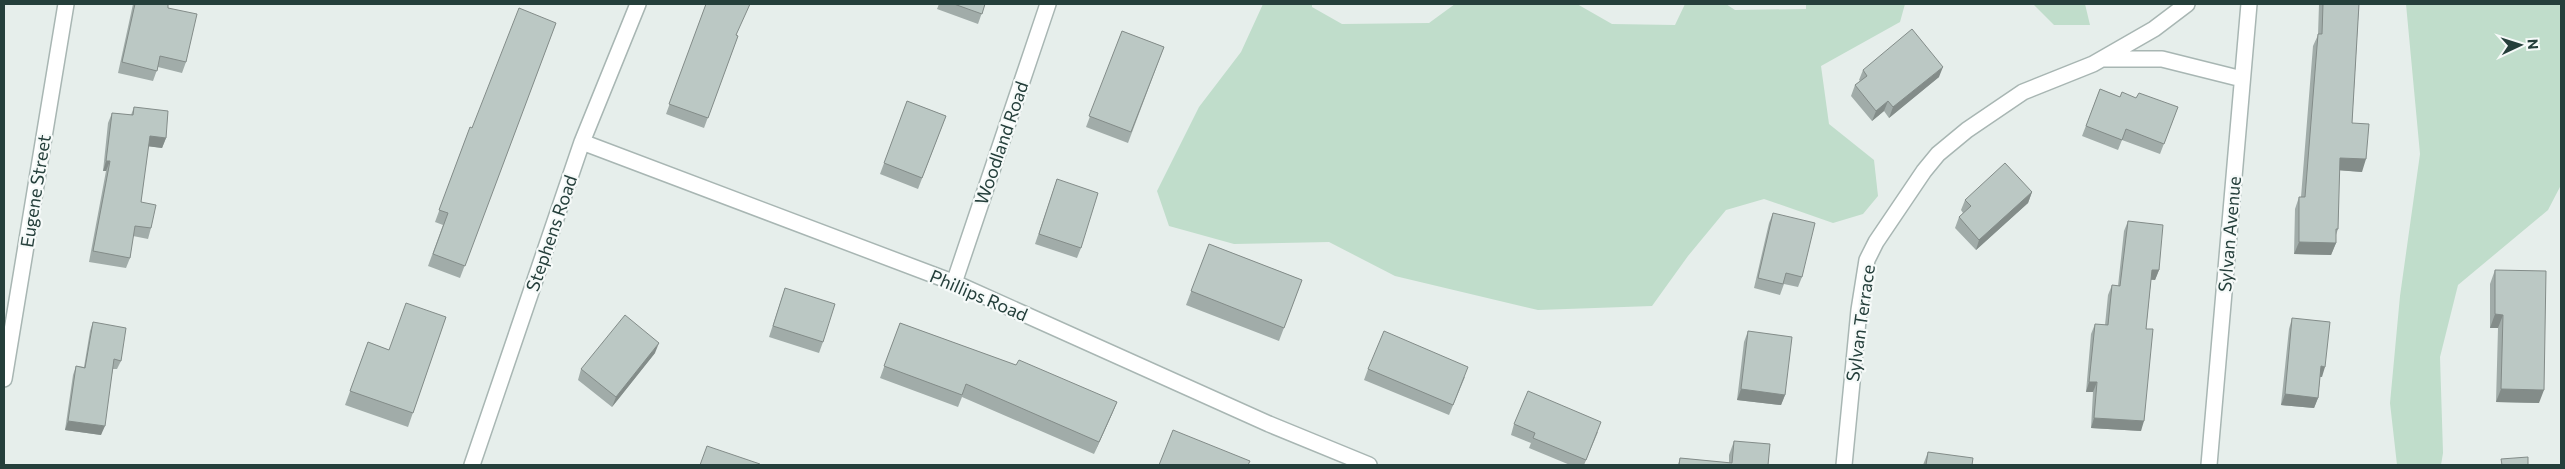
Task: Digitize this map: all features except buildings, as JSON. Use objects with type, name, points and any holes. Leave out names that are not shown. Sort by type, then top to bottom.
[{"type":"street","name":"Eugene Street","points":[[4,379],[66,4]]},
{"type":"street","name":"Stephens Road","points":[[472,465],[582,142],[638,4]]},
{"type":"street","name":"Woodland Road","points":[[954,283],[1048,4]]},
{"type":"street","name":"Sylvan Terrace","points":[[1844,465],[1863,276],[1867,260],[1876,242],[1924,171],[1952,142],[2032,87],[2102,59],[2154,29],[2187,4]]},
{"type":"street","name":"Sylvan Avenue","points":[[2209,465],[2249,4]]},
{"type":"street","name":"Sylvan Terrace","points":[[2102,59],[2162,59],[2242,79]]},
{"type":"street","name":"Phillips Road","points":[[582,142],[954,283],[1270,424],[1369,465]]},
{"type":"green space","points":[[1263,4],[1312,4],[1312,7],[1342,24],[1429,23],[1455,4],[1577,4],[1612,24],[1675,25],[1685,4],[1726,4],[1735,10],[1806,9],[1806,4],[1905,4],[1900,22],[1821,66],[1829,124],[1874,160],[1878,196],[1863,214],[1833,223],[1764,199],[1726,210],[1688,256],[1652,306],[1538,310],[1395,276],[1329,242],[1234,244],[1169,226],[1157,191],[1199,107],[1241,52]]},
{"type":"green space","points":[[2033,4],[2085,4],[2090,25],[2054,25]]},
{"type":"green space","points":[[2406,4],[2561,4],[2561,185],[2548,210],[2458,285],[2440,357],[2443,453],[2441,465],[2397,465],[2390,403],[2400,296],[2420,154]]}]
